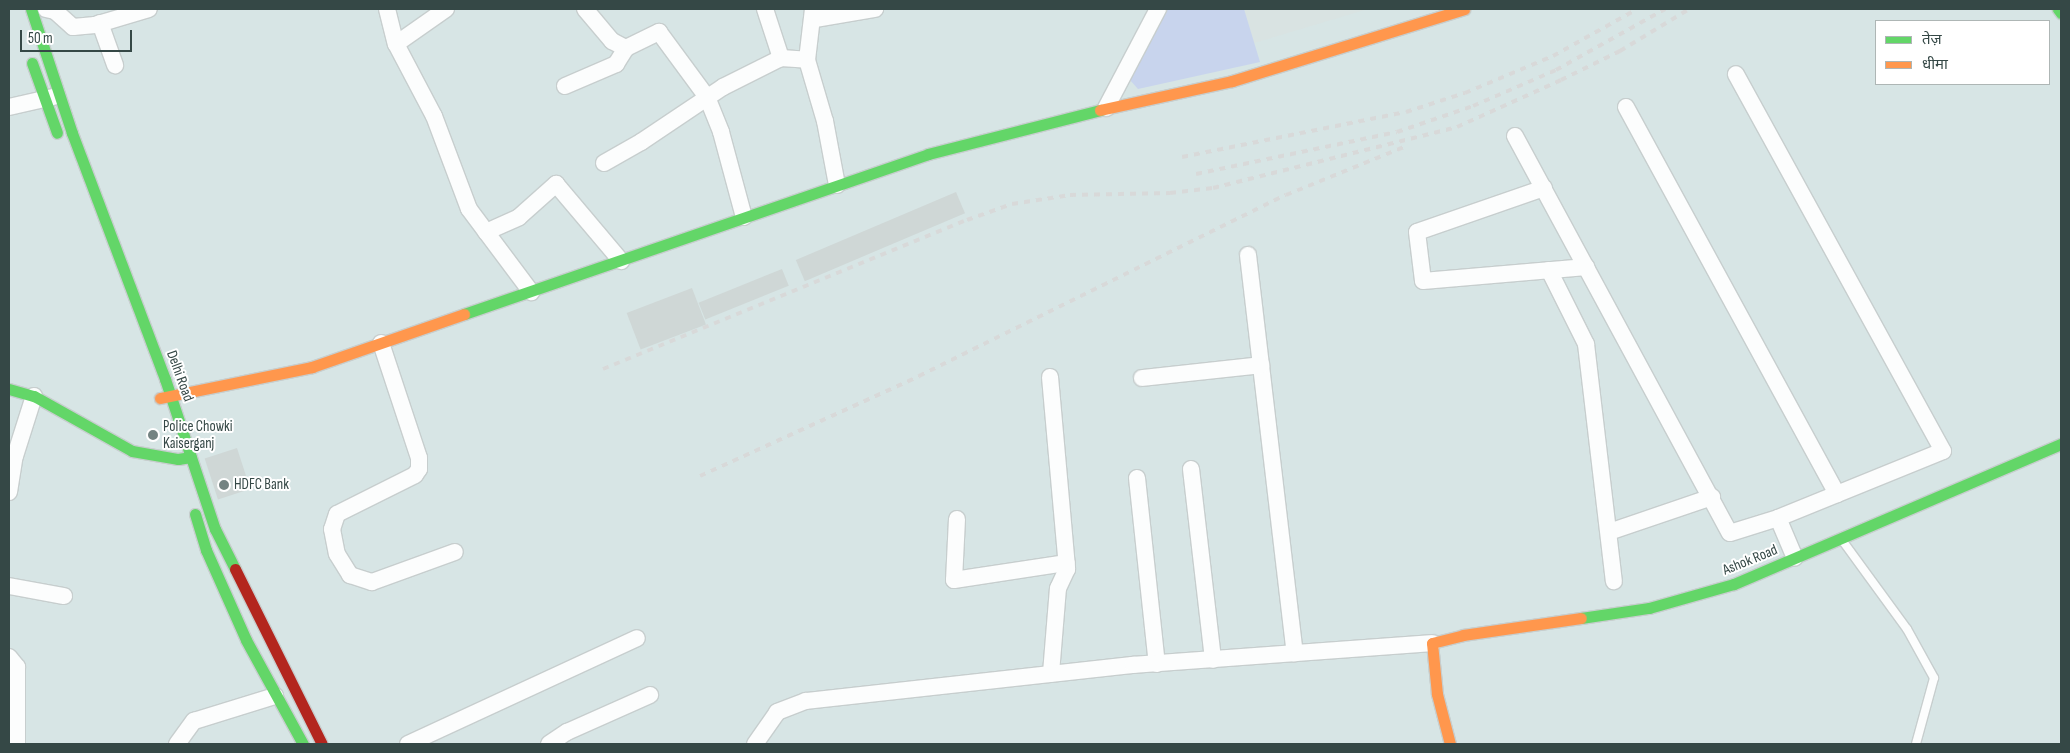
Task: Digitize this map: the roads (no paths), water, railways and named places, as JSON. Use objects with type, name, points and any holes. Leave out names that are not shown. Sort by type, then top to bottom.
[{"type":"street","points":[[19,9],[24,28]]},
{"type":"street","name":"Delhi Road","points":[[30,9],[166,397],[179,463]]},
{"type":"street","points":[[52,9],[73,27],[100,23],[149,9]]},
{"type":"street","points":[[387,9],[396,44],[434,116],[469,209],[531,292]]},
{"type":"street","points":[[396,44],[446,9]]},
{"type":"street","points":[[585,9],[612,41],[626,48]]},
{"type":"street","points":[[765,9],[781,58]]},
{"type":"street","points":[[837,185],[825,121],[807,60],[814,14],[875,9]]},
{"type":"street","points":[[1106,108],[1158,9]]},
{"type":"street","points":[[166,397],[312,367],[928,154],[1106,108],[1232,81],[1464,9]]},
{"type":"street","points":[[2058,9],[2061,13]]},
{"type":"street","points":[[100,23],[115,65]]},
{"type":"street","points":[[564,86],[616,64],[626,48],[658,32],[707,97],[720,132],[744,217]]},
{"type":"street","name":"Delhi Road","points":[[28,46],[42,100],[107,242],[191,457],[215,529],[322,744]]},
{"type":"street","points":[[604,163],[641,142],[707,97],[781,58],[807,60]]},
{"type":"street","points":[[1515,136],[1730,533],[1778,518],[1943,451],[1736,74]]},
{"type":"street","points":[[9,107],[59,95]]},
{"type":"street","points":[[1626,107],[1838,494]]},
{"type":"street","points":[[486,232],[519,217],[556,184],[621,261]]},
{"type":"street","points":[[1544,188],[1417,232],[1423,281],[1586,267]]},
{"type":"street","points":[[1248,255],[1295,653]]},
{"type":"street","points":[[1549,270],[1586,344],[1614,582]]},
{"type":"street","points":[[382,343],[419,458],[419,469],[415,475],[336,514],[332,529],[337,554],[350,575],[372,582],[455,552]]},
{"type":"street","points":[[1142,378],[1261,365]]},
{"type":"street","points":[[1050,377],[1066,563],[1058,588],[1051,674]]},
{"type":"street","points":[[9,389],[34,396],[132,451],[179,463],[191,457]]},
{"type":"street","points":[[9,492],[15,456],[34,396]]},
{"type":"street","name":"Ashok Road","points":[[1432,643],[1648,608],[1734,584],[2061,444]]},
{"type":"street","points":[[1191,469],[1213,660]]},
{"type":"street","points":[[1137,478],[1157,664]]},
{"type":"street","points":[[1608,532],[1712,497]]},
{"type":"street","points":[[192,505],[206,550],[229,601],[275,696],[303,744]]},
{"type":"street","points":[[1778,518],[1795,558]]},
{"type":"street","points":[[957,519],[954,580],[1066,563]]},
{"type":"street","points":[[9,586],[64,596]]},
{"type":"street","points":[[229,601],[247,592]]},
{"type":"street","points":[[408,744],[637,638]]},
{"type":"street","points":[[755,744],[777,712],[806,701],[1157,664],[1432,643],[1437,694],[1450,744]]},
{"type":"street","points":[[9,658],[17,668],[17,744]]},
{"type":"street","points":[[549,744],[568,732],[650,695]]},
{"type":"street","points":[[177,744],[194,721],[275,696]]},
{"type":"lane","points":[[1841,538],[1908,629],[1934,678],[1916,744]]},
{"type":"railway","points":[[1182,157],[1406,112],[1465,93],[1553,56],[1637,9]]},
{"type":"railway","points":[[1196,174],[1397,132],[1473,106],[1556,70],[1665,9]]},
{"type":"railway","points":[[603,369],[967,220],[1012,204],[1070,195],[1170,193],[1213,188],[1457,127],[1620,51],[1689,9]]},
{"type":"railway","points":[[700,476],[919,376],[1286,195],[1404,147]]},
{"type":"place","name":"Police Chowki Kaiserganj","points":[[153,435]]},
{"type":"place","name":"HDFC Bank","points":[[224,485]]}]
